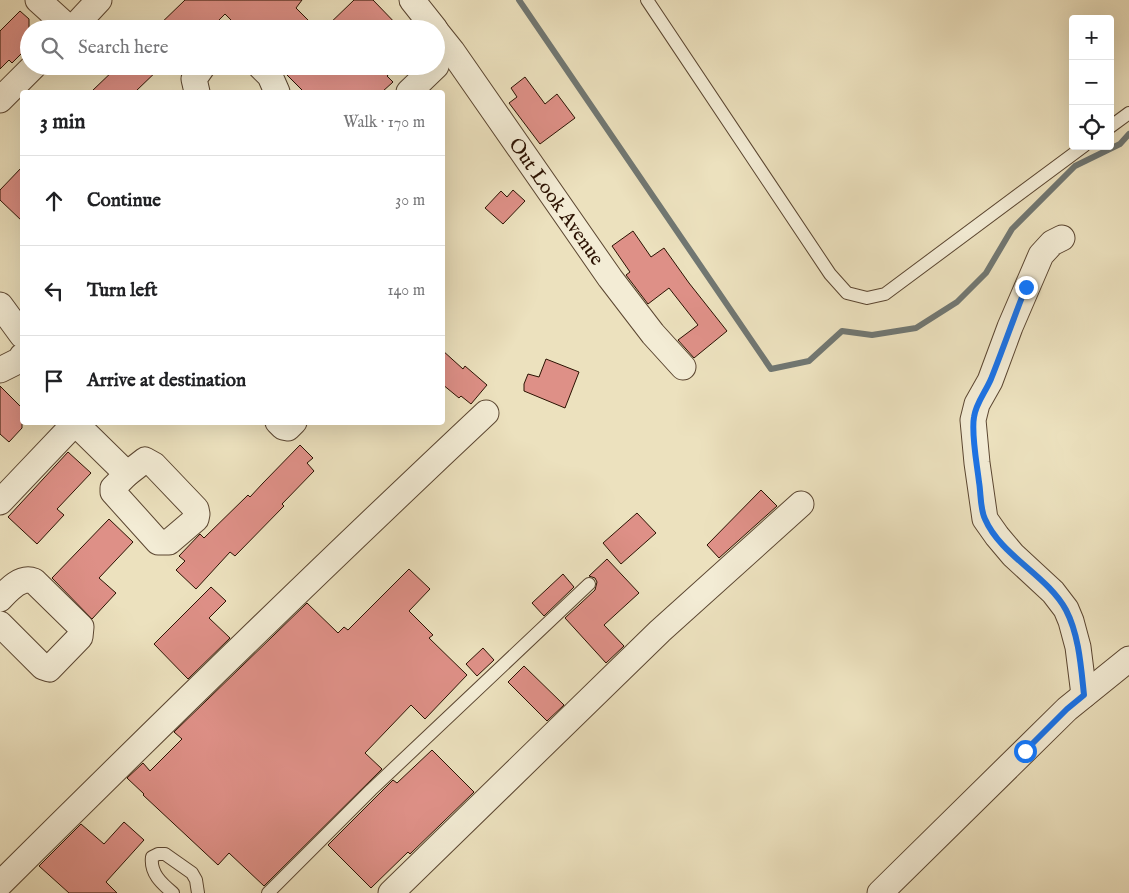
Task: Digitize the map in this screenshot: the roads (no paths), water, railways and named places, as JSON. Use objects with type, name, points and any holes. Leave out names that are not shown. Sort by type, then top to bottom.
[{"type":"street","points":[[38,0],[61,20]]},
{"type":"street","points":[[80,20],[99,0]]},
{"type":"street","name":"Out Look Avenue","points":[[412,0],[427,20]]},
{"type":"street","name":"Out Look Avenue","points":[[445,66],[653,334],[684,367]]},
{"type":"street","points":[[0,100],[25,75]]},
{"type":"street","points":[[196,75],[194,78],[197,90]]},
{"type":"street","points":[[269,75],[276,90]]},
{"type":"street","points":[[411,90],[427,75]]},
{"type":"street","points":[[1062,238],[1052,243],[1041,255],[1023,295],[990,381],[977,404],[973,420],[985,519],[1013,555],[1053,592],[1066,609],[1078,647],[1084,695]]},
{"type":"street","points":[[0,305],[20,332]]},
{"type":"street","points":[[0,884],[197,688],[486,413]]},
{"type":"street","points":[[0,502],[73,425]]},
{"type":"street","points":[[77,425],[127,474]]},
{"type":"street","points":[[280,425],[283,428],[288,428],[291,425]]},
{"type":"street","points":[[391,893],[660,631],[801,504]]},
{"type":"street","points":[[0,624],[43,668],[49,668],[80,637],[81,632],[80,627],[34,581],[28,579],[20,581],[2,594]]},
{"type":"street","points":[[880,893],[1067,709],[1129,659]]},
{"type":"lane","points":[[647,0],[830,274],[847,293],[868,298],[885,294],[1079,150]]},
{"type":"lane","points":[[1114,124],[1129,113]]},
{"type":"lane","points":[[268,893],[371,790],[589,584]]},
{"type":"lane","points":[[173,893],[164,886],[154,873],[151,865],[152,857],[158,854],[165,854],[192,874],[196,880],[198,893]]},
{"type":"waterway","points":[[519,0],[771,369],[809,361],[842,331],[872,335],[916,328],[957,302],[986,273],[1012,229],[1075,166],[1120,144],[1129,134]]}]
